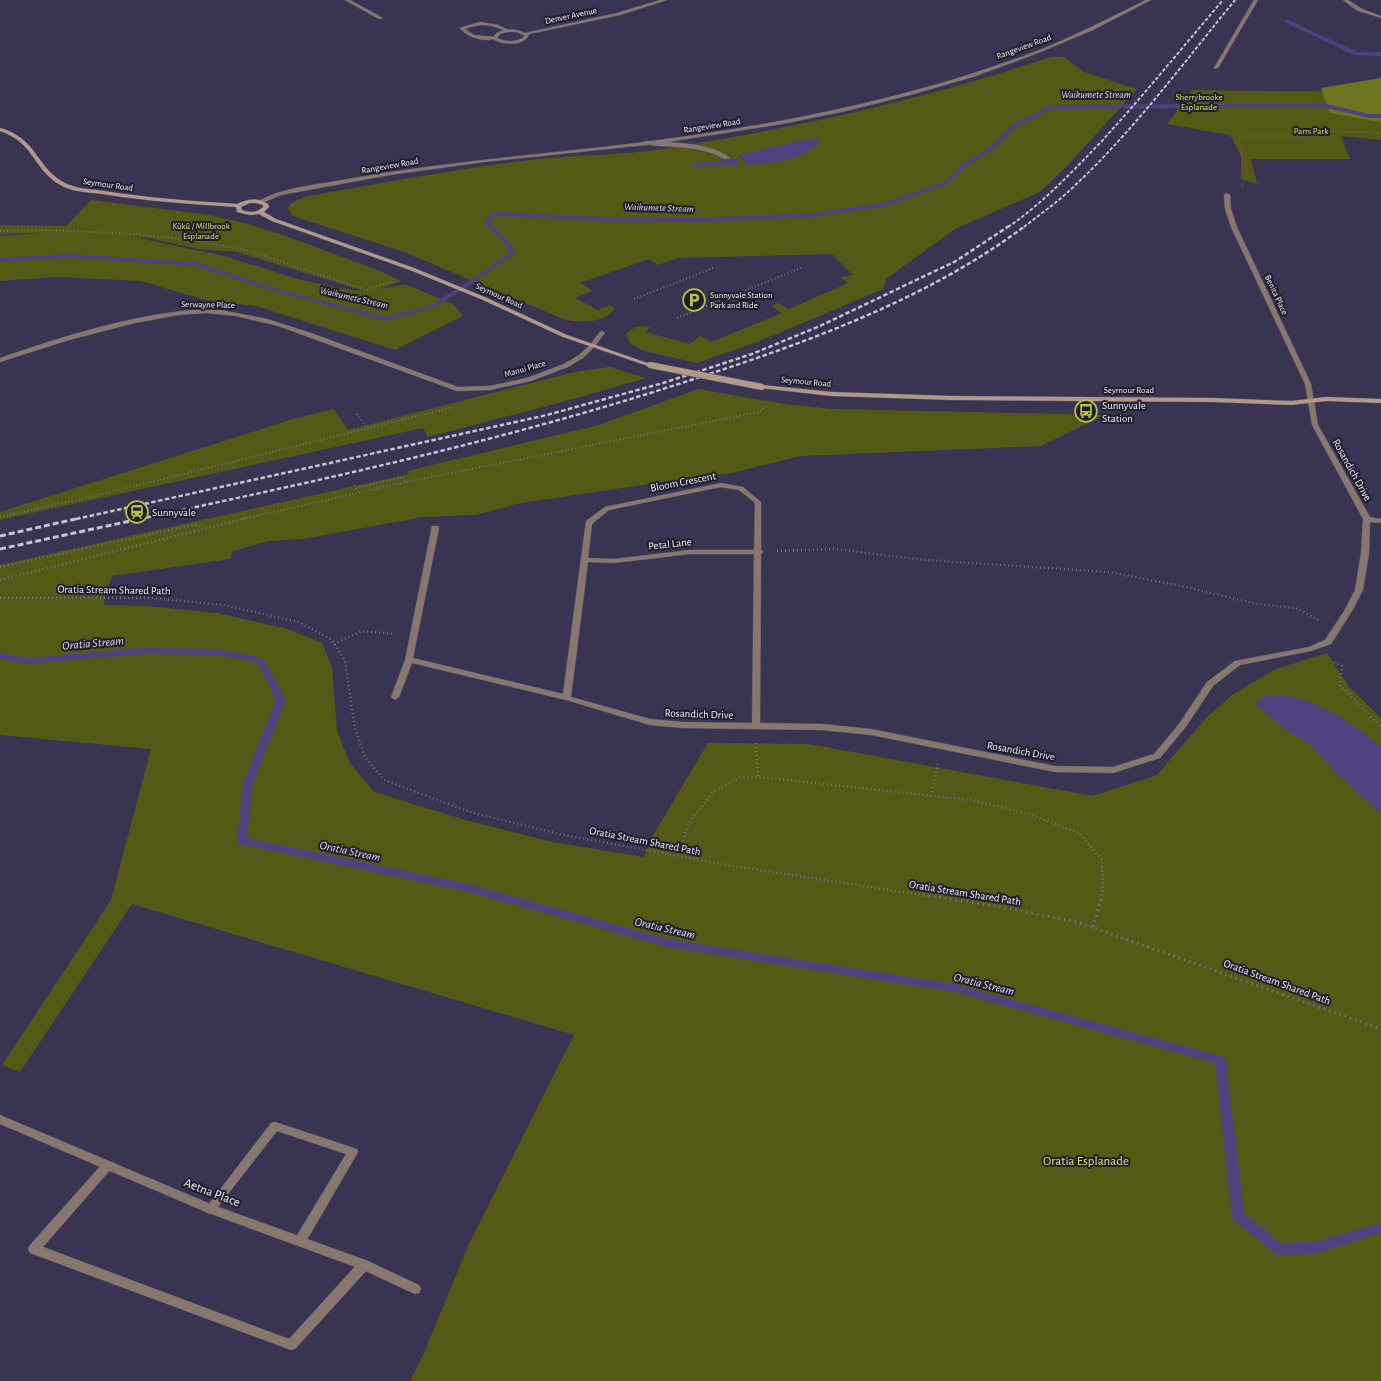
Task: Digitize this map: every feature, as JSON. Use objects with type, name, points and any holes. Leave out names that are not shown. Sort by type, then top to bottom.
[{"type":"main road","name":"Seymour Road","points":[[0,129],[18,136],[36,155],[49,176],[62,185],[71,188],[136,198],[238,206]]},
{"type":"main road","points":[[245,202],[260,202],[265,204],[266,207],[260,212],[244,213],[239,211],[238,206],[245,202]]},
{"type":"main road","name":"Seymour Road","points":[[260,212],[274,220],[453,285],[565,336],[592,346],[650,365],[762,387],[832,394],[952,398],[1213,400],[1291,403],[1326,399],[1381,401]]},
{"type":"street","points":[[347,0],[381,18]]},
{"type":"street","name":"Denver Avenue","points":[[525,34],[527,35],[525,39],[517,42],[502,42],[495,38],[475,37],[463,31],[462,28],[484,22],[492,23],[509,31],[525,34],[618,14],[665,0]]},
{"type":"street","name":"Rangeview Road","points":[[260,202],[295,191],[425,168],[646,143],[749,128],[842,110],[919,91],[1024,57],[1077,36],[1118,17],[1149,0]]},
{"type":"street","points":[[1216,68],[1256,0]]},
{"type":"street","points":[[1345,0],[1360,10],[1381,17]]},
{"type":"street","points":[[495,38],[498,33],[509,31]]},
{"type":"street","points":[[646,143],[698,147],[716,151],[727,158]]},
{"type":"street","name":"Benita Place","points":[[1227,195],[1228,209],[1234,227],[1308,384],[1311,401]]},
{"type":"street","name":"Serwayne Place","points":[[0,360],[69,338],[137,320],[167,314],[220,312],[258,318],[294,329],[456,389]]},
{"type":"street","name":"Manui Place","points":[[456,389],[480,390],[547,373],[572,363],[592,346],[602,333]]},
{"type":"street","name":"Rosandich Drive","points":[[409,660],[567,698],[650,722],[683,725],[822,727],[871,732],[1055,769],[1113,770],[1157,756],[1182,726],[1210,684],[1238,663],[1311,649],[1328,642],[1348,611],[1359,590],[1365,553],[1367,519],[1315,425],[1312,415],[1311,401]]},
{"type":"street","name":"Bloom Crescent","points":[[567,698],[589,523],[607,508],[720,486],[741,488],[758,502],[759,552],[756,726]]},
{"type":"street","points":[[1367,519],[1381,521]]},
{"type":"street","points":[[395,697],[409,660],[435,528]]},
{"type":"street","name":"Petal Lane","points":[[585,560],[614,561],[690,552],[759,552]]},
{"type":"street","name":"Aetna Place","points":[[0,1119],[210,1209],[364,1264],[415,1289]]},
{"type":"street","points":[[210,1209],[275,1126],[353,1152],[300,1241]]},
{"type":"street","points":[[107,1166],[34,1250],[291,1345],[364,1264]]},
{"type":"path","points":[[1242,187],[1247,175],[1239,140],[1246,136],[1309,136],[1326,131],[1381,133]]},
{"type":"path","points":[[0,231],[48,230],[144,234],[224,245],[250,251],[366,290],[393,280]]},
{"type":"path","points":[[634,299],[716,266]]},
{"type":"path","points":[[677,318],[801,268]]},
{"type":"path","points":[[0,580],[200,529],[406,482],[759,412],[772,403]]},
{"type":"path","points":[[0,518],[454,407]]},
{"type":"path","points":[[357,414],[368,429]]},
{"type":"path","points":[[354,485],[356,488],[404,477],[406,482]]},
{"type":"path","points":[[94,496],[95,501]]},
{"type":"path","points":[[0,566],[102,543],[198,524],[200,529]]},
{"type":"path","points":[[759,552],[834,549],[940,561],[1110,572],[1186,587],[1257,604],[1296,608],[1335,629]]},
{"type":"path","name":"Oratia Stream Shared Path","points":[[0,598],[151,598],[224,605],[299,622],[332,640],[345,661],[355,729],[365,757],[384,780],[470,812],[559,834],[727,865],[996,906],[1077,922],[1381,1029]]},
{"type":"path","points":[[334,644],[362,631],[397,634]]},
{"type":"path","points":[[1334,662],[1342,666],[1340,686],[1381,727]]},
{"type":"path","points":[[756,738],[758,777]]},
{"type":"path","points":[[931,796],[938,762]]},
{"type":"path","points":[[678,856],[688,824],[714,791],[740,778],[758,777],[971,800],[1029,814],[1079,833],[1102,860],[1103,890],[1093,927]]},
{"type":"green space","points":[[1051,57],[1064,57],[1084,72],[1137,89],[1068,165],[1040,192],[955,229],[886,279],[883,289],[760,341],[697,363],[644,351],[630,343],[626,334],[634,328],[647,326],[651,327],[645,332],[690,344],[700,336],[711,342],[782,313],[771,306],[778,303],[789,309],[848,283],[840,277],[853,275],[832,254],[678,258],[658,265],[649,259],[580,283],[593,291],[575,298],[598,310],[610,305],[615,308],[611,313],[599,319],[592,321],[572,321],[566,320],[404,252],[293,216],[288,209],[290,204],[304,197],[450,171],[539,159],[649,151],[762,132],[860,111],[1004,72]],"holes":[[[762,151],[795,158],[747,165],[739,156]]]},
{"type":"green space","name":"Parrs Park","points":[[1381,77],[1381,140],[1341,136],[1350,159],[1251,159],[1257,184],[1241,179],[1241,156],[1230,135],[1167,124],[1192,90],[1352,92]]},
{"type":"green space","points":[[1381,78],[1381,122],[1330,113],[1321,88]]},
{"type":"green space","name":"Kūkū / Millbrook Esplanade","points":[[91,200],[209,215],[248,224],[283,235],[380,271],[401,281],[380,289],[405,284],[453,304],[463,316],[395,350],[256,306],[205,300],[141,281],[57,277],[0,281],[0,236],[41,233],[0,234],[0,225],[66,226]],"holes":[[[134,237],[149,238],[198,249],[237,252],[364,291],[338,288],[301,280],[224,256]]]},
{"type":"green space","points":[[610,367],[646,378],[566,401],[428,437],[423,428],[0,520],[0,512],[290,420],[334,409],[348,430],[574,372]]},
{"type":"green space","name":"Oratia Esplanade","points":[[698,389],[785,404],[833,409],[1104,415],[1041,446],[801,456],[727,474],[687,478],[516,504],[476,515],[423,517],[303,539],[269,541],[233,551],[230,559],[113,576],[106,589],[104,605],[146,606],[217,613],[288,629],[322,643],[332,667],[337,731],[350,763],[374,792],[462,819],[553,842],[644,857],[652,837],[708,743],[809,744],[1093,796],[1157,775],[1206,718],[1232,695],[1276,669],[1327,653],[1349,687],[1381,718],[1381,1381],[410,1381],[424,1353],[468,1246],[574,1035],[132,904],[20,1072],[2,1065],[111,900],[151,749],[0,735],[0,565],[409,474],[407,471],[599,425]]},
{"type":"shaded area","points":[[813,138],[821,141],[805,153],[787,160],[747,165],[739,155]]},
{"type":"shaded area","points":[[737,159],[740,165],[693,167],[691,164]]},
{"type":"shaded area","points":[[1281,695],[1322,707],[1347,721],[1381,747],[1381,814],[1335,772],[1310,744],[1287,731],[1255,703],[1264,696]]},
{"type":"waterway","points":[[1286,21],[1356,54],[1381,54]]},
{"type":"waterway","name":"Waikumete Stream","points":[[0,260],[68,256],[197,264],[274,290],[386,319],[433,306],[476,279],[513,252],[503,238],[489,226],[487,219],[498,214],[601,219],[700,220],[813,215],[888,204],[948,182],[966,164],[990,150],[1014,126],[1051,107],[1323,105],[1369,116],[1381,116]]},
{"type":"waterway","name":"Oratia Stream","points":[[0,656],[28,661],[143,651],[218,652],[261,661],[281,700],[248,783],[242,841],[469,888],[667,943],[954,988],[1220,1060],[1238,1216],[1278,1249],[1315,1248],[1381,1228]]},
{"type":"railway","points":[[1008,227],[1044,198],[1100,143],[1223,0]]},
{"type":"railway","points":[[1024,227],[1069,191],[1114,146],[1135,123],[1235,0]]},
{"type":"railway","points":[[76,519],[547,415],[663,383],[752,354],[820,326],[956,261],[1009,226]]},
{"type":"railway","points":[[140,519],[350,473],[490,438],[628,400],[740,364],[826,333],[909,296],[988,252],[1025,226]]},
{"type":"railway","points":[[0,536],[80,518]]},
{"type":"railway","points":[[0,549],[144,518]]},
{"type":"place","name":"Sunnyvale Station Park and Ride","points":[[694,300]]},
{"type":"place","name":"Sunnyvale Station","points":[[1086,411]]},
{"type":"place","name":"Sunnyvale","points":[[137,512]]},
{"type":"park label","name":"Sherrybrooke Esplanade","points":[[1199,102]]}]
